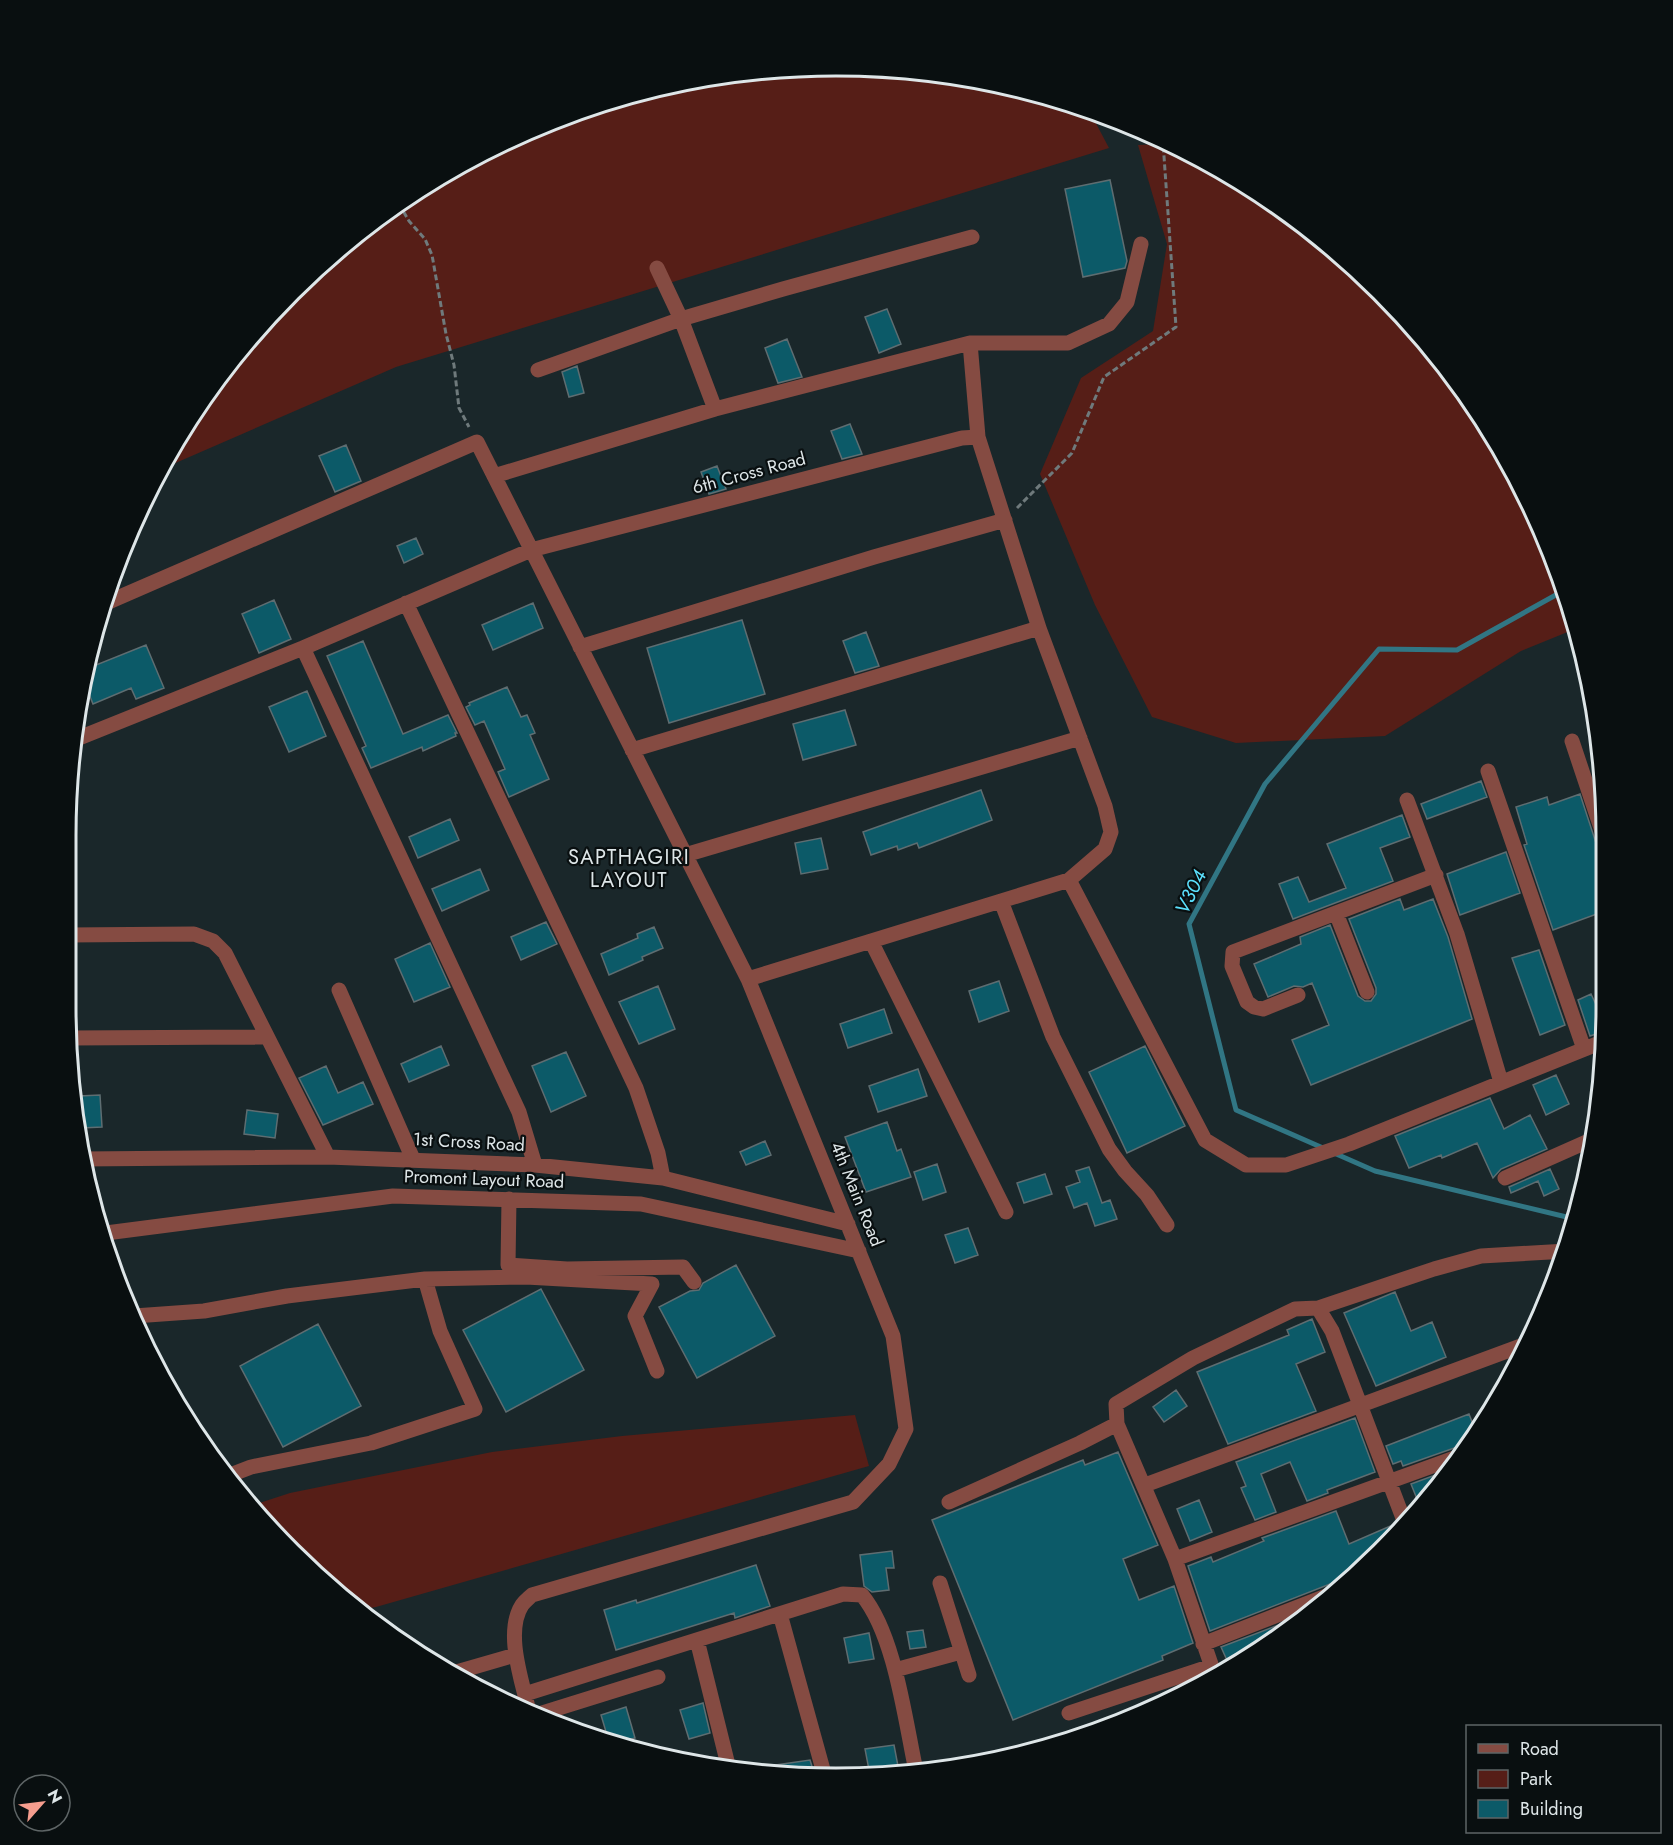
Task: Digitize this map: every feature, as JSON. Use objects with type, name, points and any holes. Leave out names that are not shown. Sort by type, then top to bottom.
[{"type":"street","points":[[538,370],[681,319],[972,237]]},
{"type":"street","points":[[494,476],[716,409],[970,343],[1068,343],[1109,324],[1127,302],[1141,244]]},
{"type":"street","points":[[657,268],[681,319],[716,409]]},
{"type":"street","points":[[748,979],[1069,880],[1105,849],[1111,832],[1105,806],[1039,628],[978,437],[970,343]]},
{"type":"street","name":"6th Cross Road","points":[[83,736],[303,648],[531,550],[951,441],[978,437]]},
{"type":"street","points":[[115,599],[477,442]]},
{"type":"street","name":"4th Main Road","points":[[477,442],[748,979],[893,1336],[906,1429],[889,1464],[853,1502],[532,1595],[522,1605],[518,1616],[515,1630],[515,1655]]},
{"type":"street","points":[[580,647],[874,557],[1005,520]]},
{"type":"street","points":[[406,603],[636,1088],[658,1153],[663,1179]]},
{"type":"street","points":[[632,750],[1039,628]]},
{"type":"street","points":[[303,648],[519,1112],[535,1165]]},
{"type":"street","points":[[685,855],[1080,738]]},
{"type":"street","points":[[1572,741],[1596,812]]},
{"type":"street","points":[[1488,771],[1584,1049]]},
{"type":"street","points":[[1407,800],[1457,934],[1501,1082]]},
{"type":"street","points":[[1298,995],[1263,1009],[1254,1007],[1247,1002],[1232,966],[1233,952],[1436,875]]},
{"type":"street","points":[[1069,880],[1205,1140],[1246,1165],[1286,1165],[1349,1144],[1595,1045]]},
{"type":"street","points":[[1001,901],[1053,1037],[1109,1149],[1147,1195],[1167,1225]]},
{"type":"street","points":[[1336,913],[1367,992]]},
{"type":"street","points":[[76,935],[194,934],[213,941],[225,953],[328,1157]]},
{"type":"street","points":[[871,941],[1006,1212]]},
{"type":"street","points":[[339,990],[413,1159]]},
{"type":"street","points":[[77,1038],[267,1037]]},
{"type":"street","points":[[1506,1178],[1584,1143]]},
{"type":"street","name":"1st Cross Road","points":[[91,1159],[328,1157],[535,1165],[663,1179],[848,1224]]},
{"type":"street","name":"Promont Layout Road","points":[[111,1232],[393,1196],[642,1204],[859,1251]]},
{"type":"street","points":[[509,1199],[508,1265],[567,1269],[683,1267],[694,1282]]},
{"type":"street","points":[[1212,1669],[1175,1559],[1117,1424],[1116,1404],[1193,1358],[1295,1309],[1318,1308],[1434,1269],[1481,1256],[1556,1252]]},
{"type":"street","points":[[142,1315],[204,1311],[287,1296],[425,1279],[526,1277],[652,1284],[635,1316],[657,1371]]},
{"type":"street","points":[[236,1473],[251,1467],[371,1443],[475,1409],[440,1331],[425,1279]]},
{"type":"street","points":[[1318,1308],[1332,1331],[1402,1516]]},
{"type":"street","points":[[1145,1485],[1517,1348]]},
{"type":"street","points":[[949,1502],[1117,1424]]},
{"type":"street","points":[[1175,1559],[1447,1459]]},
{"type":"street","points":[[940,1583],[969,1675]]},
{"type":"street","points":[[525,1694],[843,1594],[862,1595],[873,1609],[895,1670],[915,1764]]},
{"type":"street","points":[[1203,1644],[1310,1602]]},
{"type":"street","points":[[780,1614],[822,1768]]},
{"type":"street","points":[[697,1640],[727,1760]]},
{"type":"street","points":[[895,1670],[961,1652]]},
{"type":"street","points":[[462,1670],[515,1655],[528,1703]]},
{"type":"street","points":[[1069,1713],[1203,1674]]},
{"type":"street","points":[[542,1709],[658,1677]]},
{"type":"path","points":[[1005,520],[1071,453],[1104,377],[1176,327],[1164,151]]},
{"type":"path","points":[[404,212],[424,239],[432,255],[454,365],[459,408],[477,442]]},
{"type":"green space","points":[[836,76],[886,78],[985,91],[1033,102],[1081,117],[1095,122],[1109,148],[396,367],[174,464],[205,414],[265,335],[335,265],[414,205],[457,178],[546,134],[592,117],[640,102],[737,83]]},
{"type":"green space","points":[[1138,145],[1150,145],[1173,155],[1259,205],[1338,265],[1408,335],[1468,414],[1495,457],[1539,546],[1568,632],[1521,651],[1385,736],[1236,743],[1152,717],[1095,605],[1040,474],[1081,378],[1153,331],[1167,244]]},
{"type":"green space","points":[[855,1415],[869,1466],[370,1608],[335,1580],[299,1546],[259,1503],[290,1493],[492,1452],[622,1436]]},
{"type":"building","points":[[1110,180],[1127,261],[1125,268],[1083,277],[1065,189]]},
{"type":"building","points":[[887,309],[901,344],[879,353],[865,317]]},
{"type":"building","points":[[787,339],[802,377],[778,383],[765,348]]},
{"type":"building","points":[[577,366],[584,393],[569,397],[562,372]]},
{"type":"building","points":[[850,424],[862,454],[842,459],[831,431]]},
{"type":"building","points":[[346,445],[361,481],[335,492],[319,456]]},
{"type":"building","points":[[717,466],[726,489],[709,494],[701,472]]},
{"type":"building","points":[[416,538],[423,554],[404,563],[397,546]]},
{"type":"building","points":[[274,600],[291,639],[259,653],[242,614]]},
{"type":"building","points":[[533,603],[543,628],[493,650],[482,625]]},
{"type":"building","points":[[742,620],[765,694],[669,723],[647,648]]},
{"type":"building","points":[[866,632],[879,666],[855,673],[843,641]]},
{"type":"building","points":[[363,641],[403,734],[448,715],[457,733],[455,733],[456,736],[423,751],[422,747],[371,768],[362,748],[366,746],[327,656]]},
{"type":"building","points":[[146,645],[164,688],[136,699],[131,688],[93,704],[90,696],[96,665]]},
{"type":"building","points":[[507,687],[521,717],[527,715],[535,733],[530,735],[549,779],[509,797],[498,772],[505,769],[484,721],[475,725],[466,707],[470,705],[469,703]]},
{"type":"building","points":[[307,691],[326,736],[289,752],[269,707]]},
{"type":"building","points":[[845,710],[856,745],[803,760],[793,724]]},
{"type":"building","points":[[1481,781],[1487,797],[1427,819],[1421,804]]},
{"type":"building","points":[[981,790],[992,820],[919,848],[917,843],[898,850],[897,846],[871,855],[863,832]]},
{"type":"building","points":[[1580,794],[1596,843],[1596,914],[1553,930],[1524,845],[1527,844],[1516,807],[1547,797],[1549,805]]},
{"type":"building","points":[[1402,815],[1410,837],[1380,848],[1393,881],[1293,919],[1279,884],[1298,877],[1309,902],[1346,888],[1327,844]]},
{"type":"building","points":[[450,819],[459,840],[418,858],[409,837]]},
{"type":"building","points":[[821,838],[828,869],[801,874],[795,843]]},
{"type":"building","points":[[1506,852],[1520,893],[1460,915],[1447,874]]},
{"type":"building","points":[[480,869],[489,890],[442,911],[432,889]]},
{"type":"building","points":[[1400,899],[1404,910],[1433,899],[1448,937],[1472,1019],[1311,1085],[1292,1040],[1329,1025],[1312,983],[1303,987],[1294,986],[1268,997],[1254,964],[1301,944],[1300,937],[1330,925],[1358,996],[1365,1001],[1371,1001],[1376,994],[1376,988],[1349,919]]},
{"type":"building","points":[[546,922],[557,944],[521,960],[511,937]]},
{"type":"building","points":[[654,927],[663,948],[609,975],[601,954],[638,938],[637,934]]},
{"type":"building","points":[[430,943],[450,987],[414,1002],[395,959]]},
{"type":"building","points":[[1539,950],[1565,1025],[1540,1035],[1512,958]]},
{"type":"building","points":[[999,981],[1009,1011],[979,1022],[969,991]]},
{"type":"building","points":[[658,986],[675,1029],[639,1044],[619,1002]]},
{"type":"building","points":[[1591,994],[1596,1005],[1595,1034],[1590,1036],[1578,1000]]},
{"type":"building","points":[[884,1009],[892,1033],[848,1048],[840,1024]]},
{"type":"building","points":[[441,1046],[449,1065],[409,1082],[401,1064]]},
{"type":"building","points":[[1145,1046],[1185,1126],[1127,1153],[1089,1072]]},
{"type":"building","points":[[566,1052],[586,1096],[551,1112],[532,1066]]},
{"type":"building","points":[[326,1066],[338,1093],[363,1082],[373,1104],[323,1125],[299,1078]]},
{"type":"building","points":[[918,1069],[927,1096],[878,1112],[869,1086]]},
{"type":"building","points":[[1556,1075],[1569,1104],[1546,1115],[1533,1085]]},
{"type":"building","points":[[100,1095],[102,1127],[86,1128],[82,1096]]},
{"type":"building","points":[[1490,1098],[1504,1129],[1530,1115],[1547,1149],[1501,1169],[1493,1178],[1477,1143],[1442,1158],[1441,1155],[1409,1168],[1395,1136]]},
{"type":"building","points":[[247,1110],[278,1114],[275,1138],[244,1134]]},
{"type":"building","points":[[887,1122],[897,1151],[901,1149],[911,1177],[866,1192],[845,1137]]},
{"type":"building","points":[[765,1141],[771,1155],[746,1165],[740,1152]]},
{"type":"building","points":[[937,1164],[946,1192],[923,1200],[914,1172]]},
{"type":"building","points":[[1089,1167],[1102,1203],[1110,1200],[1117,1219],[1095,1226],[1087,1203],[1074,1208],[1066,1187],[1080,1182],[1076,1171]]},
{"type":"building","points":[[1550,1169],[1559,1189],[1544,1196],[1538,1181],[1511,1193],[1509,1187]]},
{"type":"building","points":[[1045,1174],[1052,1194],[1024,1203],[1017,1183]]},
{"type":"building","points":[[968,1228],[978,1255],[955,1263],[945,1235]]},
{"type":"building","points":[[736,1265],[775,1336],[697,1378],[659,1307],[690,1291],[699,1290],[703,1283]]},
{"type":"building","points":[[541,1289],[584,1370],[506,1412],[463,1330]]},
{"type":"building","points":[[1395,1292],[1411,1331],[1432,1322],[1446,1357],[1376,1386],[1344,1313]]},
{"type":"building","points":[[1312,1319],[1325,1352],[1296,1364],[1316,1411],[1228,1444],[1197,1372],[1289,1335],[1287,1330]]},
{"type":"building","points":[[318,1324],[361,1406],[283,1447],[240,1366]]},
{"type":"building","points":[[1176,1390],[1187,1406],[1164,1422],[1153,1407]]},
{"type":"building","points":[[1469,1414],[1473,1424],[1456,1447],[1403,1466],[1401,1461],[1393,1464],[1386,1446]]},
{"type":"building","points":[[1355,1418],[1375,1472],[1327,1490],[1328,1493],[1307,1501],[1290,1462],[1261,1474],[1276,1512],[1255,1520],[1241,1488],[1246,1486],[1236,1462]]},
{"type":"building","points":[[1118,1452],[1158,1545],[1123,1559],[1139,1600],[1174,1586],[1193,1643],[1162,1656],[1163,1660],[1013,1720],[932,1520],[1083,1460],[1085,1465]]},
{"type":"building","points":[[1436,1475],[1417,1499],[1411,1484]]},
{"type":"building","points":[[1199,1500],[1212,1532],[1190,1541],[1177,1509]]},
{"type":"building","points":[[1336,1511],[1349,1544],[1395,1524],[1333,1584],[1210,1631],[1188,1566],[1211,1557],[1213,1562],[1264,1541],[1262,1538]]},
{"type":"building","points":[[892,1551],[894,1568],[886,1568],[889,1590],[872,1592],[864,1586],[860,1555]]},
{"type":"building","points":[[756,1565],[770,1606],[735,1618],[734,1613],[616,1650],[604,1610],[636,1600],[637,1603]]},
{"type":"building","points":[[1281,1624],[1227,1660],[1221,1647]]},
{"type":"building","points":[[923,1630],[926,1647],[910,1649],[907,1632]]},
{"type":"building","points":[[869,1633],[874,1659],[849,1663],[844,1638]]},
{"type":"building","points":[[703,1703],[710,1733],[689,1739],[680,1710]]},
{"type":"building","points":[[626,1707],[635,1738],[629,1740],[606,1732],[601,1715]]},
{"type":"building","points":[[894,1745],[898,1766],[868,1767],[865,1749]]},
{"type":"building","points":[[810,1760],[812,1768],[787,1767],[772,1766]]},
{"type":"waterway","name":"V304","points":[[1323,1148],[1236,1110],[1189,924],[1265,784],[1379,649],[1457,650],[1557,594]]},
{"type":"waterway","name":"V304","points":[[1334,1153],[1375,1171],[1567,1217]]},
{"type":"district","name":"SAPTHAGIRI LAYOUT","points":[[629,868]]}]
